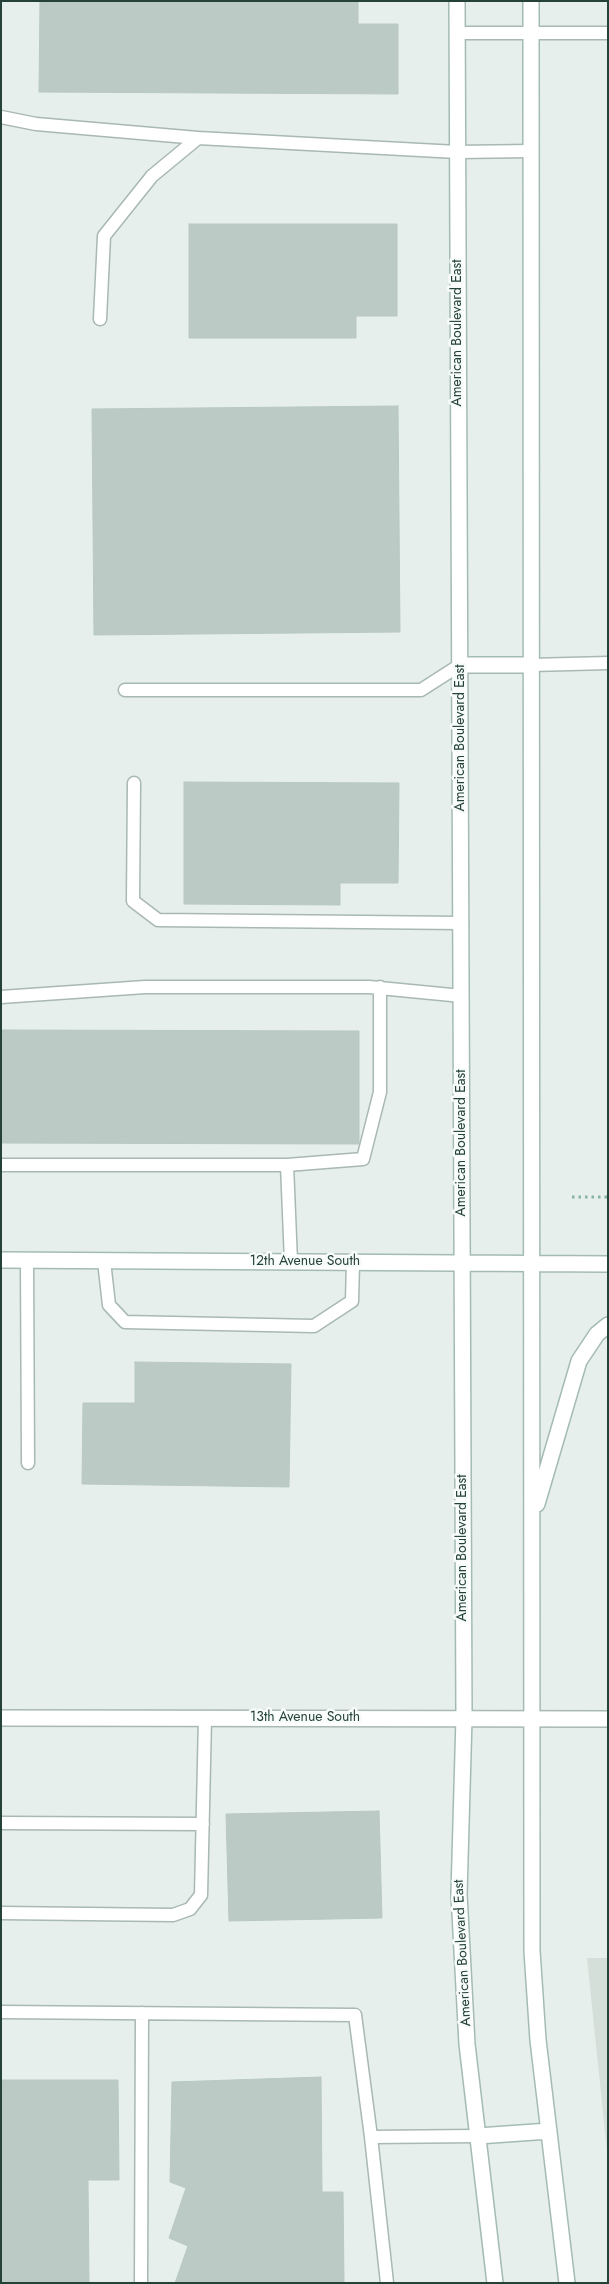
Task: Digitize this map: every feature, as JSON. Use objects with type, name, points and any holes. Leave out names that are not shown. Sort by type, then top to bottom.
[{"type":"main road","name":"American Boulevard East","points":[[457,1],[464,1718],[459,1894],[468,2044],[495,2283]]},
{"type":"main road","points":[[531,1],[532,1951],[538,2040],[567,2283]]},
{"type":"main road","points":[[460,665],[531,665]]},
{"type":"main road","name":"12th Avenue South","points":[[1,1260],[608,1264]]},
{"type":"main road","points":[[532,1525],[579,1361],[597,1334],[608,1325]]},
{"type":"main road","name":"13th Avenue South","points":[[1,1718],[608,1719]]},
{"type":"main road","points":[[478,2136],[549,2131]]},
{"type":"lane","points":[[457,33],[608,33]]},
{"type":"lane","points":[[1,117],[36,124],[198,138],[458,152],[531,150]]},
{"type":"lane","points":[[100,319],[104,236],[152,176],[198,138]]},
{"type":"lane","points":[[531,665],[608,663]]},
{"type":"lane","points":[[125,690],[421,690],[460,665]]},
{"type":"lane","points":[[134,783],[133,901],[158,920],[462,924]]},
{"type":"lane","points":[[1,997],[145,987],[380,987],[462,996]]},
{"type":"lane","points":[[1,1165],[287,1165],[362,1159],[380,1092],[380,987]]},
{"type":"lane","points":[[287,1165],[291,1262]]},
{"type":"lane","points":[[27,1260],[28,1463]]},
{"type":"lane","points":[[104,1261],[109,1305],[125,1322],[314,1326],[352,1301],[352,1262]]},
{"type":"lane","points":[[1,1912],[173,1915],[190,1909],[201,1895],[205,1718]]},
{"type":"lane","points":[[1,1823],[203,1824]]},
{"type":"lane","points":[[1,2012],[355,2015],[387,2283]]},
{"type":"lane","points":[[142,2013],[142,2283]]},
{"type":"lane","points":[[371,2137],[478,2136]]},
{"type":"path","points":[[572,1197],[608,1197]]},
{"type":"shaded area","points":[[587,1958],[608,1958],[608,2161]]},
{"type":"building","points":[[40,1],[358,1],[358,24],[398,24],[398,94],[39,92]]},
{"type":"building","points":[[189,224],[397,224],[397,316],[356,316],[356,338],[189,338]]},
{"type":"building","points":[[398,406],[400,632],[94,635],[92,409]]},
{"type":"building","points":[[184,782],[399,783],[398,883],[340,883],[340,905],[184,904]]},
{"type":"building","points":[[1,1030],[359,1031],[359,1144],[1,1143]]},
{"type":"building","points":[[135,1362],[291,1364],[289,1487],[82,1484],[83,1403],[135,1403]]},
{"type":"building","points":[[379,1811],[382,1918],[229,1921],[226,1814]]},
{"type":"building","points":[[321,2077],[322,2192],[343,2192],[344,2283],[175,2283],[188,2246],[169,2238],[186,2188],[170,2182],[172,2082]]},
{"type":"building","points":[[1,2080],[118,2080],[119,2180],[88,2180],[89,2283],[1,2283]]}]
